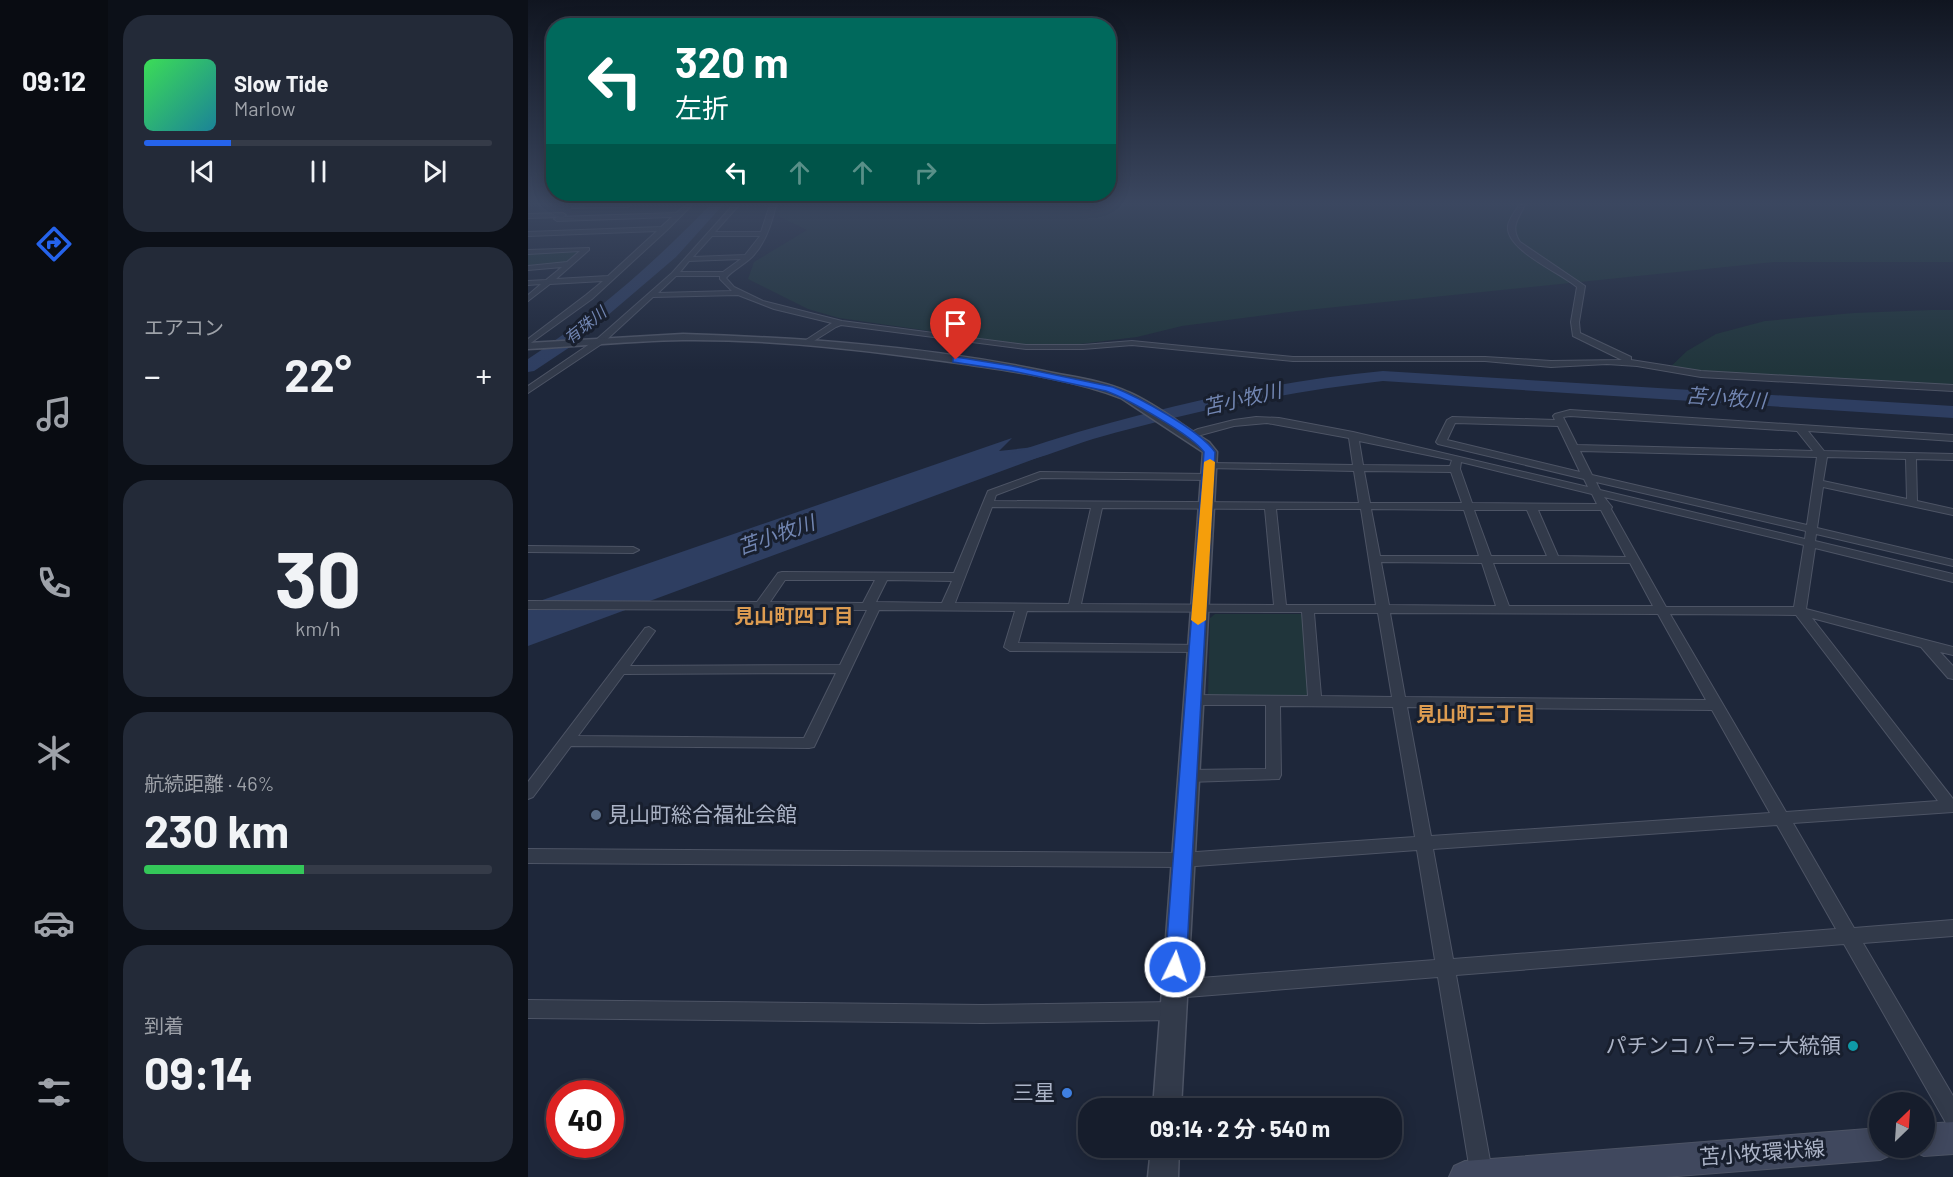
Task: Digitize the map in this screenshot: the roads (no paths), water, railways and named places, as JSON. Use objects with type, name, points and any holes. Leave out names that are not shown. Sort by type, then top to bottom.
[{"type":"main road","points":[[1935,1139],[1953,1138]]},
{"type":"main road","name":"苫小牧環状線","points":[[1476,1176],[1869,1145]]},
{"type":"street","points":[[528,299],[574,260]]},
{"type":"street","points":[[528,344],[567,315],[631,260]]},
{"type":"street","points":[[528,390],[600,341],[687,260]]},
{"type":"street","points":[[674,274],[724,274],[745,260]]},
{"type":"street","points":[[1541,260],[1566,274],[1581,286],[1574,323],[1576,334],[1637,363]]},
{"type":"street","points":[[528,268],[569,264]]},
{"type":"street","points":[[724,274],[722,278],[726,284],[772,307],[821,316],[841,323],[1026,347],[1083,347],[1132,343],[1293,359],[1485,359],[1551,364],[1607,361],[1712,374],[1953,388]]},
{"type":"street","points":[[528,283],[611,278]]},
{"type":"street","points":[[651,295],[743,293]]},
{"type":"street","points":[[810,342],[841,323]]},
{"type":"street","points":[[528,344],[683,337],[810,342],[884,349],[1012,368],[1109,389],[1125,395],[1185,432],[1210,452],[1168,1098]]},
{"type":"street","points":[[1953,438],[1570,413],[1558,416],[1588,477],[1607,507],[1662,611],[1953,1116]]},
{"type":"street","points":[[1185,432],[1233,421],[1261,419],[1353,435],[1456,464],[1953,563]]},
{"type":"street","points":[[1562,423],[1452,420],[1441,442],[1588,477],[1810,536],[1953,578]]},
{"type":"street","points":[[1800,428],[1822,455],[1800,611],[1951,806]]},
{"type":"street","points":[[1353,435],[1446,969],[1476,1176]]},
{"type":"street","points":[[1462,447],[1456,464],[1485,560],[1504,610]]},
{"type":"street","points":[[1575,448],[1953,457]]},
{"type":"street","points":[[1911,456],[1912,503]]},
{"type":"street","points":[[947,607],[992,494],[1040,476],[1456,464]]},
{"type":"street","points":[[1818,483],[1953,512]]},
{"type":"street","points":[[988,504],[1607,507]]},
{"type":"street","points":[[1074,607],[1097,505]]},
{"type":"street","points":[[1270,505],[1280,608]]},
{"type":"street","points":[[1531,506],[1554,560]]},
{"type":"street","points":[[528,549],[633,550]]},
{"type":"street","points":[[1374,559],[1634,561]]},
{"type":"street","points":[[762,606],[782,576],[959,577]]},
{"type":"street","points":[[566,741],[808,743],[846,669],[883,576]]},
{"type":"street","points":[[528,604],[1800,611],[1953,651]]},
{"type":"street","points":[[1022,607],[1010,647],[1197,648]]},
{"type":"street","points":[[1308,609],[1315,702]]},
{"type":"street","points":[[528,793],[650,631]]},
{"type":"street","points":[[1925,643],[1953,675]]},
{"type":"street","points":[[621,670],[846,669]]},
{"type":"street","points":[[1194,700],[1717,705]]},
{"type":"street","points":[[1188,777],[1274,775],[1273,702]]},
{"type":"street","points":[[528,856],[1182,860],[1951,806]]},
{"type":"street","points":[[1174,989],[1953,928]]},
{"type":"street","points":[[528,1009],[820,1010],[981,1014],[1173,1011]]},
{"type":"street","points":[[1163,1177],[1164,1158]]},
{"type":"water","points":[[1012,438],[999,451],[1080,442],[528,646],[528,605]]},
{"type":"waterway","name":"有珠川","points":[[528,367],[567,341],[664,260]]},
{"type":"waterway","name":"苫小牧川","points":[[1019,457],[1086,435],[1250,395],[1314,383],[1383,376],[1953,412]]},
{"type":"place","name":"見山町総合福祉会館","points":[[596,815]]},
{"type":"place","name":"パチンコ パーラー大統領","points":[[1853,1046]]},
{"type":"place","name":"三星","points":[[1067,1093]]},
{"type":"district","name":"見山町四丁目","points":[[794,616]]},
{"type":"district","name":"見山町三丁目","points":[[1476,714]]}]
